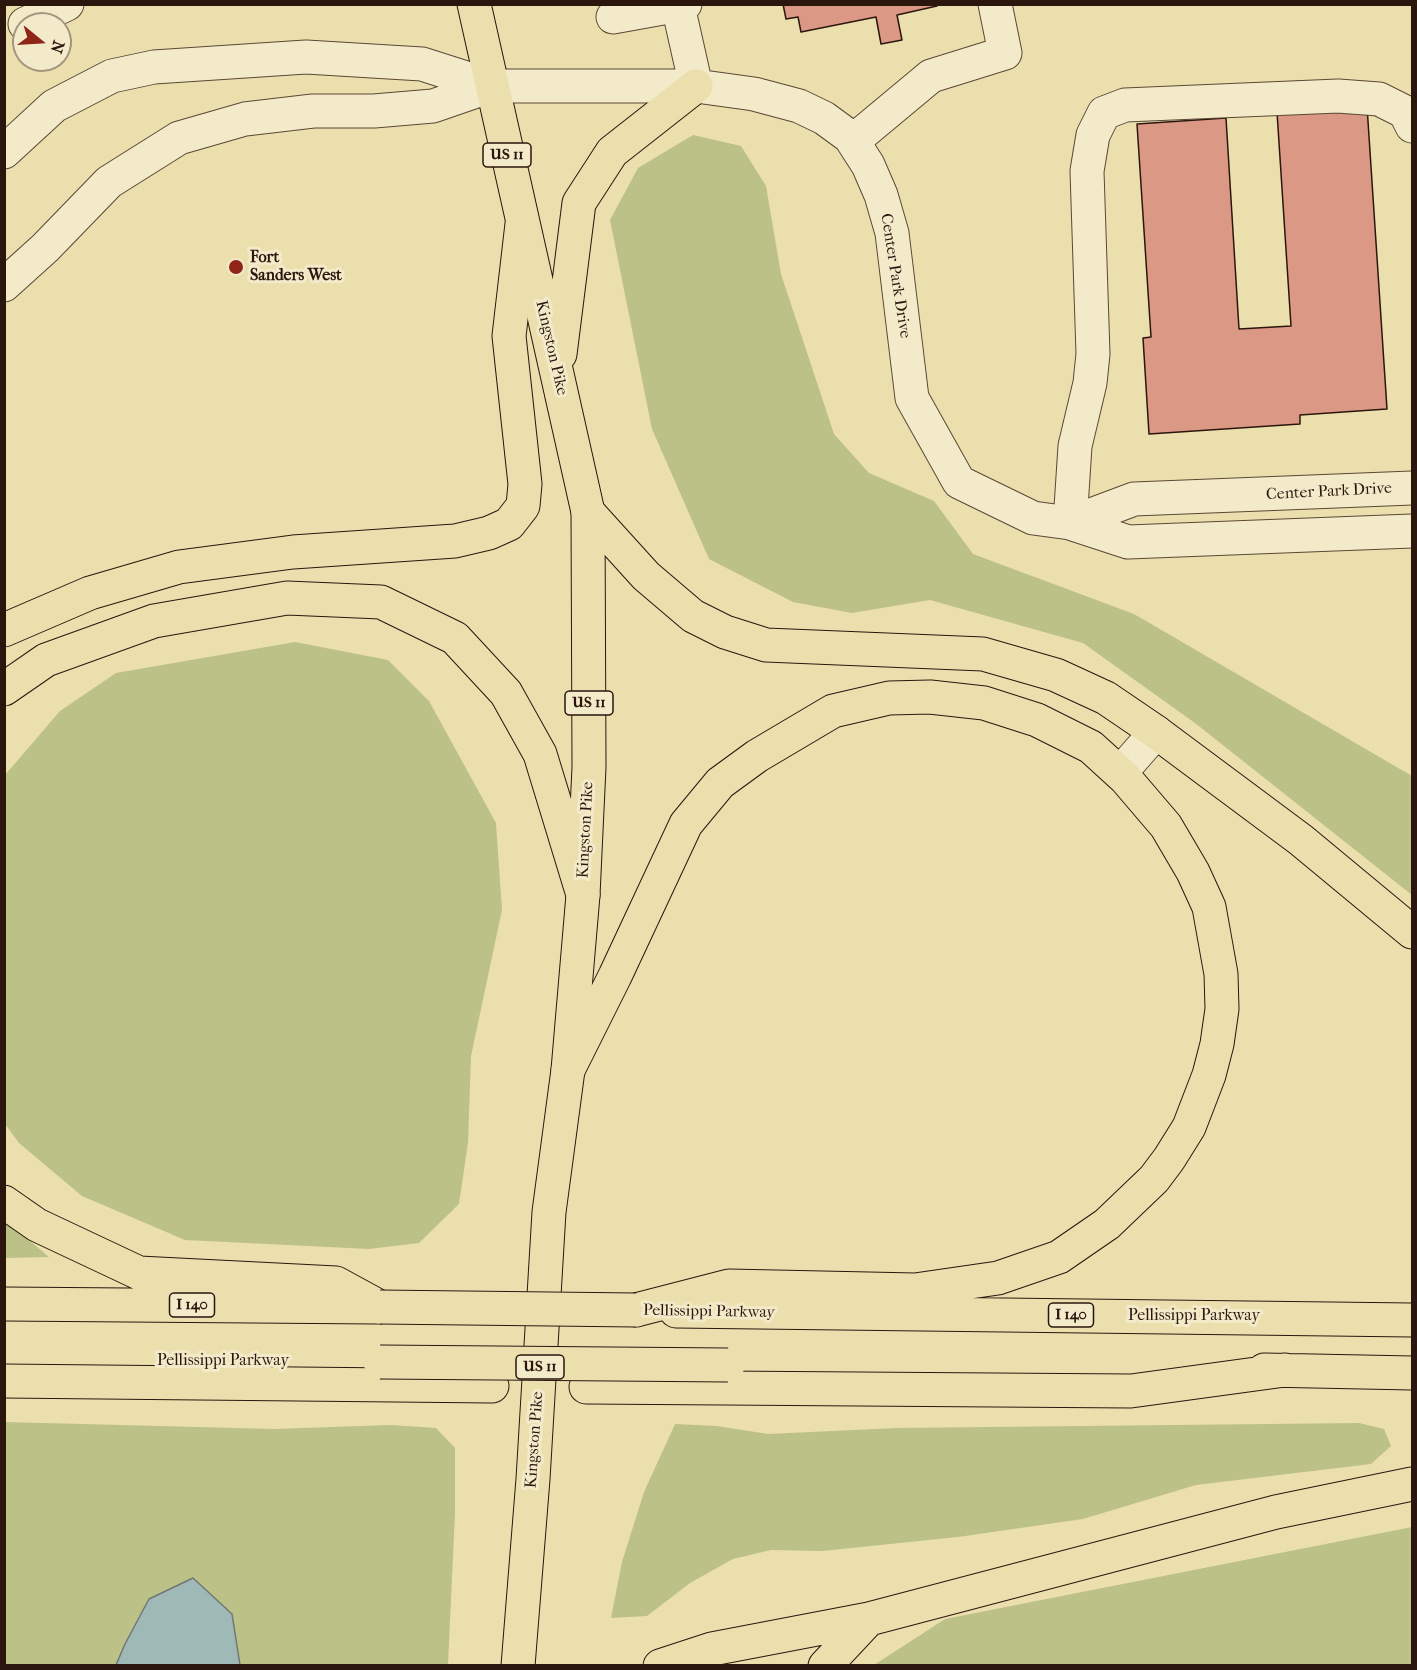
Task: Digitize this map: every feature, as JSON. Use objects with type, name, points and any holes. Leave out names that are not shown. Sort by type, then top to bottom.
[{"type":"main road","name":"Kingston Pike","points":[[474,4],[588,512],[589,767],[583,895],[568,1070],[549,1212],[533,1479],[518,1665]]},
{"type":"main road","points":[[558,377],[579,203],[612,152],[696,86]]},
{"type":"main road","points":[[4,630],[90,593],[179,567],[293,552],[454,541],[489,533],[509,524],[523,506],[525,484],[509,336],[522,224]]},
{"type":"main road","points":[[588,512],[646,576],[693,616],[725,632],[765,645],[983,654],[1056,675],[1107,698],[1301,840],[1413,932]]},
{"type":"main road","points":[[4,689],[46,660],[154,621],[288,598],[381,602],[455,638],[506,693],[540,754],[583,895]]},
{"type":"main road","points":[[568,1070],[686,824],[720,783],[757,756],[834,711],[889,698],[930,697],[984,703],[1037,720],[1091,747],[1120,773],[1166,826],[1193,872],[1209,907],[1221,974],[1222,1009],[1217,1044],[1209,1075],[1189,1127],[1154,1179],[1107,1224],[1059,1257],[998,1278],[915,1290],[729,1299]]},
{"type":"main road","points":[[4,1202],[37,1225],[139,1273],[336,1283],[380,1307]]},
{"type":"main road","name":"Pellissippi Parkway","points":[[4,1304],[636,1310],[729,1299],[1413,1320]]},
{"type":"main road","name":"Pellissippi Parkway","points":[[4,1359],[1413,1373]]},
{"type":"main road","points":[[4,1381],[1131,1391],[1285,1370]]},
{"type":"main road","points":[[660,1665],[712,1649],[869,1619],[1276,1512],[1413,1484]]},
{"type":"main road","points":[[825,1665],[869,1619]]},
{"type":"street","points":[[50,12],[67,4]]},
{"type":"street","points":[[853,141],[931,75],[1005,53],[995,4]]},
{"type":"street","points":[[613,17],[682,5],[696,86]]},
{"type":"street","points":[[4,152],[54,106],[112,76],[154,67],[306,57],[422,64],[491,86]]},
{"type":"street","points":[[4,285],[45,248],[109,182],[179,138],[245,120],[313,111],[374,111],[433,106],[491,86]]},
{"type":"street","name":"Center Park Drive","points":[[491,86],[696,86],[754,94],[799,106],[824,118],[850,137],[868,165],[881,195],[892,233],[912,398],[959,482],[1033,518],[1070,523],[1128,542],[1413,531]]},
{"type":"street","points":[[1070,523],[1075,446],[1090,383],[1093,354],[1086,171],[1093,135],[1104,113],[1125,105],[1338,96],[1379,99],[1405,112],[1413,126]]},
{"type":"street","name":"Center Park Drive","points":[[1070,523],[1134,499],[1413,488]]},
{"type":"street","points":[[1120,773],[1156,732]]},
{"type":"green space","points":[[693,135],[741,146],[766,186],[781,274],[834,434],[869,473],[934,501],[973,554],[1134,614],[1412,776],[1412,895],[1195,723],[1083,643],[930,600],[852,613],[793,602],[709,559],[652,429],[610,220],[638,168]]},
{"type":"green space","points":[[295,642],[388,660],[429,701],[496,823],[502,910],[471,1056],[468,1143],[459,1204],[419,1243],[369,1249],[185,1240],[82,1196],[19,1143],[5,1124],[5,775],[60,711],[116,673]]},
{"type":"green space","points":[[5,1220],[49,1257],[5,1258]]},
{"type":"green space","points":[[5,1422],[274,1429],[391,1425],[436,1428],[455,1448],[455,1513],[448,1665],[240,1665],[232,1614],[149,1599],[116,1665],[5,1666]]},
{"type":"green space","points":[[1359,1423],[1384,1429],[1391,1446],[1371,1464],[1196,1485],[1083,1519],[958,1537],[822,1551],[771,1550],[733,1559],[690,1583],[647,1616],[611,1618],[622,1562],[644,1492],[675,1424],[717,1426],[768,1434],[896,1428]]},
{"type":"green space","points":[[1412,1527],[1412,1665],[874,1665],[945,1619]]},
{"type":"water","points":[[193,1578],[232,1614],[240,1665],[116,1665],[149,1599]]},
{"type":"building","points":[[783,4],[937,4],[937,6],[897,15],[902,40],[881,44],[876,17],[801,32],[798,17],[786,19]]},
{"type":"building","points":[[1367,106],[1387,409],[1300,415],[1300,424],[1149,434],[1143,338],[1151,337],[1137,124],[1226,118],[1239,329],[1291,326],[1277,112]]},
{"type":"place","name":"Fort Sanders West","points":[[236,267]]}]
